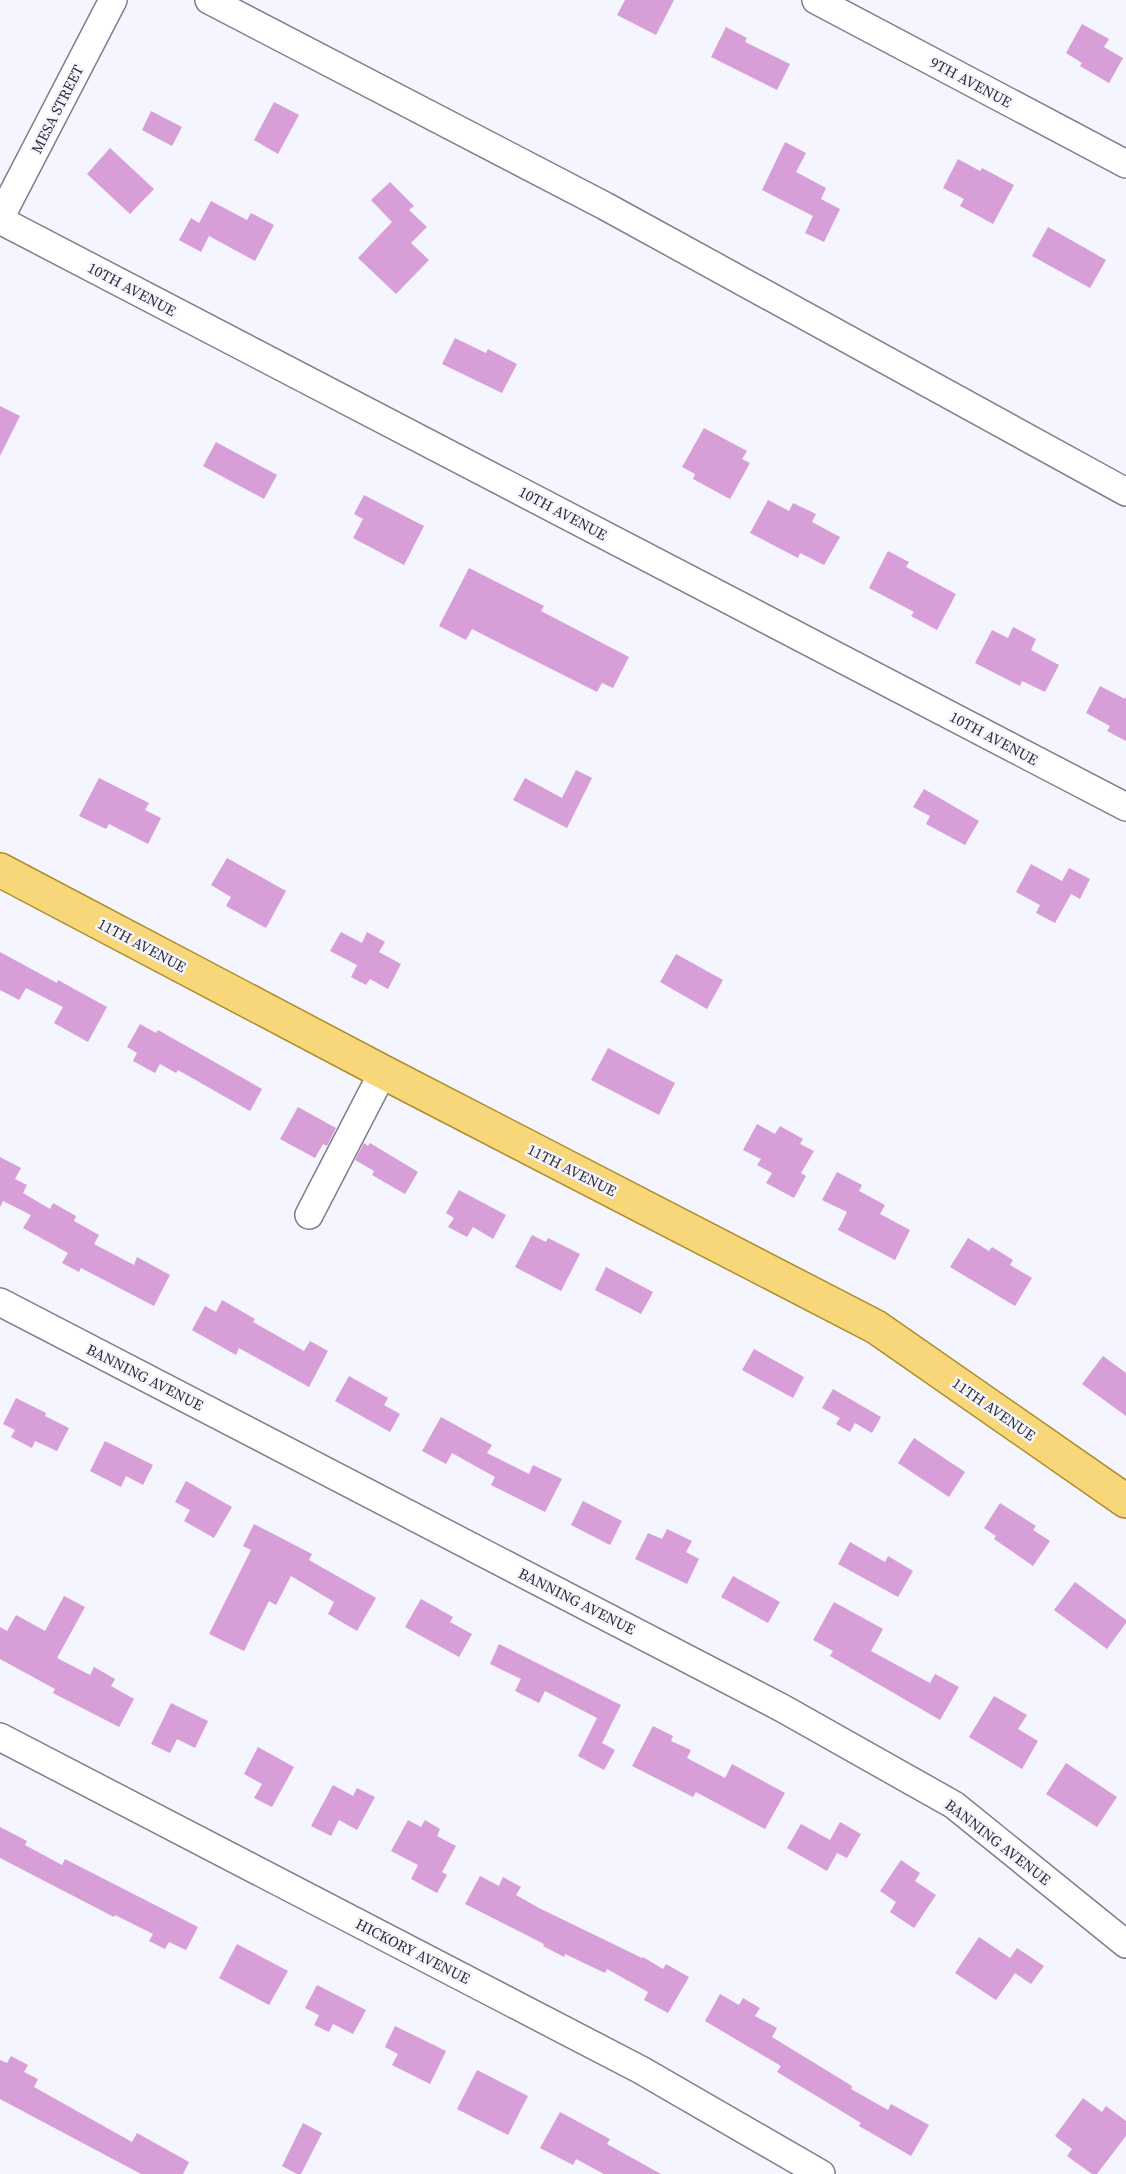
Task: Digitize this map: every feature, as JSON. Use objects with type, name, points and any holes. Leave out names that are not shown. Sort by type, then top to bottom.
[{"type":"main road","name":"11TH AVENUE","points":[[0,870],[383,1072],[876,1327],[1126,1501]]},
{"type":"street","name":"MESA STREET","points":[[0,219],[113,0]]},
{"type":"street","points":[[209,0],[615,212],[1126,492]]},
{"type":"street","name":"9TH AVENUE","points":[[816,0],[1126,164]]},
{"type":"street","name":"10TH AVENUE","points":[[0,219],[1126,807]]},
{"type":"street","points":[[309,1215],[383,1072]]},
{"type":"street","name":"BANNING AVENUE","points":[[0,1302],[782,1708],[954,1805],[1126,1944]]},
{"type":"street","name":"HICKORY AVENUE","points":[[0,1737],[641,2070],[821,2174]]},
{"type":"building","points":[[625,0],[674,0],[656,35],[617,15]]},
{"type":"building","points":[[1082,24],[1109,39],[1104,47],[1123,58],[1109,83],[1080,66],[1082,63],[1066,53]]},
{"type":"building","points":[[726,27],[747,38],[745,42],[790,64],[777,90],[711,57]]},
{"type":"building","points":[[274,102],[299,115],[278,154],[254,140]]},
{"type":"building","points":[[151,111],[182,127],[172,146],[142,130]]},
{"type":"building","points":[[785,142],[806,153],[796,172],[826,188],[821,199],[840,209],[824,242],[805,233],[813,216],[762,190]]},
{"type":"building","points":[[110,148],[154,189],[130,214],[87,174]]},
{"type":"building","points":[[958,159],[980,171],[982,168],[1014,185],[993,224],[960,206],[964,199],[943,188]]},
{"type":"building","points":[[390,182],[414,206],[409,210],[427,227],[411,243],[429,260],[396,294],[358,258],[392,222],[371,200]]},
{"type":"building","points":[[211,201],[247,220],[251,213],[274,225],[255,261],[209,236],[201,252],[179,240],[191,218],[199,223]]},
{"type":"building","points":[[1048,227],[1106,260],[1090,288],[1032,256]]},
{"type":"building","points":[[455,338],[486,353],[488,349],[517,364],[502,393],[442,364]]},
{"type":"building","points":[[0,406],[20,416],[0,456]]},
{"type":"building","points":[[704,428],[747,451],[742,459],[750,463],[730,499],[693,479],[695,474],[682,467]]},
{"type":"building","points":[[216,442],[277,475],[264,499],[203,466]]},
{"type":"building","points":[[364,495],[424,526],[404,565],[353,538],[363,519],[354,514]]},
{"type":"building","points":[[768,500],[789,511],[793,503],[816,514],[812,522],[840,537],[824,565],[800,553],[798,558],[750,533]]},
{"type":"building","points":[[888,551],[909,562],[906,567],[956,594],[937,630],[911,616],[914,612],[869,588]]},
{"type":"building","points":[[469,568],[544,606],[541,611],[629,657],[613,688],[602,683],[597,692],[472,629],[466,640],[439,626]]},
{"type":"building","points":[[1013,627],[1036,639],[1031,650],[1059,665],[1045,692],[1022,681],[1020,686],[975,663],[992,630],[1008,638]]},
{"type":"building","points":[[1100,686],[1125,699],[1126,696],[1126,741],[1107,731],[1110,726],[1086,713]]},
{"type":"building","points":[[576,770],[592,778],[567,828],[513,800],[525,778],[562,798]]},
{"type":"building","points":[[99,778],[149,803],[145,810],[161,818],[148,844],[109,824],[106,829],[79,816]]},
{"type":"building","points":[[924,789],[979,821],[965,845],[926,824],[930,816],[913,807]]},
{"type":"building","points":[[227,858],[286,891],[266,928],[226,906],[231,897],[211,885]]},
{"type":"building","points":[[1031,864],[1062,881],[1069,868],[1090,879],[1080,899],[1071,894],[1055,923],[1036,913],[1040,905],[1016,892]]},
{"type":"building","points":[[341,932],[362,943],[367,932],[385,942],[379,952],[401,964],[388,989],[370,979],[366,985],[351,977],[357,965],[330,951]]},
{"type":"building","points":[[0,952],[107,1007],[88,1042],[54,1023],[63,1007],[26,988],[19,1000],[0,990]]},
{"type":"building","points":[[676,954],[723,980],[707,1009],[660,982]]},
{"type":"building","points":[[140,1024],[156,1033],[158,1030],[262,1089],[250,1111],[178,1070],[176,1073],[160,1064],[155,1073],[133,1061],[137,1053],[127,1047]]},
{"type":"building","points":[[608,1048],[675,1083],[659,1115],[591,1080]]},
{"type":"building","points":[[298,1107],[336,1128],[327,1146],[323,1144],[315,1158],[280,1139]]},
{"type":"building","points":[[757,1124],[775,1134],[780,1126],[803,1139],[800,1144],[814,1151],[801,1173],[806,1176],[794,1198],[766,1183],[772,1173],[757,1165],[761,1159],[743,1150]]},
{"type":"building","points":[[364,1143],[368,1146],[370,1143],[418,1172],[405,1194],[372,1175],[374,1171],[355,1160]]},
{"type":"building","points":[[0,1157],[21,1168],[15,1179],[27,1185],[23,1193],[50,1209],[53,1203],[76,1216],[74,1221],[99,1235],[94,1244],[134,1265],[137,1257],[170,1275],[154,1306],[81,1268],[79,1272],[62,1263],[68,1253],[23,1228],[31,1215],[3,1201],[0,1207]]},
{"type":"building","points":[[837,1172],[862,1185],[859,1191],[885,1205],[880,1214],[910,1230],[895,1260],[838,1230],[847,1212],[822,1200]]},
{"type":"building","points":[[459,1190],[506,1215],[493,1239],[473,1227],[467,1237],[448,1227],[454,1218],[446,1213]]},
{"type":"building","points":[[532,1235],[546,1242],[548,1238],[580,1254],[561,1291],[515,1267]]},
{"type":"building","points":[[968,1238],[989,1251],[992,1247],[1013,1260],[1010,1265],[1032,1278],[1015,1306],[950,1267]]},
{"type":"building","points":[[606,1267],[653,1292],[641,1314],[595,1290]]},
{"type":"building","points":[[222,1300],[255,1319],[253,1322],[304,1351],[310,1341],[328,1351],[309,1387],[239,1348],[236,1355],[192,1330],[205,1306],[216,1312]]},
{"type":"building","points":[[754,1349],[804,1377],[793,1398],[742,1370]]},
{"type":"building","points":[[1103,1356],[1126,1373],[1126,1416],[1082,1384]]},
{"type":"building","points":[[349,1376],[388,1398],[384,1405],[400,1414],[390,1432],[335,1401]]},
{"type":"building","points":[[833,1389],[881,1417],[872,1433],[855,1423],[850,1432],[836,1424],[840,1418],[822,1408]]},
{"type":"building","points":[[16,1398],[69,1428],[57,1451],[35,1441],[32,1448],[11,1437],[15,1430],[3,1424]]},
{"type":"building","points":[[441,1417],[492,1445],[487,1453],[529,1474],[533,1465],[562,1479],[545,1512],[491,1485],[495,1477],[452,1453],[446,1464],[422,1451]]},
{"type":"building","points":[[914,1438],[965,1472],[949,1497],[898,1463]]},
{"type":"building","points":[[105,1441],[153,1465],[143,1485],[126,1476],[121,1487],[90,1471]]},
{"type":"building","points":[[186,1481],[232,1507],[214,1538],[184,1521],[190,1510],[175,1502]]},
{"type":"building","points":[[583,1501],[622,1521],[610,1545],[571,1525]]},
{"type":"building","points":[[1000,1503],[1036,1526],[1033,1530],[1050,1541],[1033,1566],[994,1539],[996,1536],[984,1528]]},
{"type":"building","points":[[254,1524],[312,1554],[309,1560],[376,1598],[357,1631],[328,1614],[334,1602],[291,1576],[276,1605],[269,1601],[244,1651],[209,1634],[251,1550],[243,1546]]},
{"type":"building","points":[[667,1529],[692,1541],[686,1552],[699,1559],[687,1584],[635,1559],[648,1533],[662,1539]]},
{"type":"building","points":[[850,1542],[885,1562],[888,1556],[913,1571],[898,1597],[838,1564]]},
{"type":"building","points":[[733,1576],[780,1602],[768,1623],[721,1597]]},
{"type":"building","points":[[1075,1582],[1126,1620],[1107,1649],[1054,1610]]},
{"type":"building","points":[[64,1596],[85,1607],[57,1658],[90,1675],[94,1667],[115,1679],[111,1686],[134,1699],[119,1727],[53,1693],[55,1689],[0,1659],[0,1627],[7,1631],[16,1615],[45,1631]]},
{"type":"building","points":[[421,1599],[453,1617],[450,1622],[472,1634],[459,1657],[405,1627]]},
{"type":"building","points":[[834,1602],[883,1629],[871,1651],[930,1683],[935,1674],[959,1687],[940,1720],[830,1656],[833,1651],[813,1640]]},
{"type":"building","points":[[499,1644],[621,1705],[602,1743],[615,1750],[604,1770],[578,1756],[597,1718],[545,1691],[539,1703],[515,1691],[521,1679],[490,1664]]},
{"type":"building","points":[[994,1696],[1027,1715],[1018,1729],[1038,1741],[1022,1769],[969,1737]]},
{"type":"building","points":[[171,1703],[208,1721],[195,1748],[177,1739],[170,1753],[151,1744]]},
{"type":"building","points":[[653,1726],[673,1736],[671,1741],[691,1750],[687,1758],[725,1778],[732,1764],[785,1793],[765,1829],[696,1792],[693,1797],[632,1766]]},
{"type":"building","points":[[258,1747],[294,1767],[272,1807],[254,1798],[262,1784],[244,1774]]},
{"type":"building","points":[[1066,1763],[1117,1797],[1097,1827],[1046,1794]]},
{"type":"building","points":[[333,1785],[353,1796],[357,1788],[375,1797],[357,1830],[339,1820],[331,1836],[311,1826]]},
{"type":"building","points":[[408,1820],[421,1827],[425,1820],[440,1829],[437,1836],[456,1846],[442,1872],[447,1875],[437,1893],[411,1879],[418,1865],[391,1851]]},
{"type":"building","points":[[840,1822],[861,1834],[847,1858],[837,1853],[827,1871],[787,1848],[801,1824],[830,1840]]},
{"type":"building","points":[[0,1827],[27,1841],[25,1845],[62,1865],[65,1859],[198,1927],[186,1950],[169,1942],[165,1949],[149,1941],[153,1934],[115,1915],[114,1917],[0,1858]]},
{"type":"building","points":[[901,1860],[920,1873],[915,1881],[936,1895],[914,1928],[890,1912],[896,1902],[880,1891]]},
{"type":"building","points":[[480,1876],[499,1886],[503,1877],[521,1887],[516,1895],[539,1908],[643,1957],[663,1969],[666,1964],[689,1977],[668,2013],[644,2000],[648,1992],[607,1969],[605,1973],[565,1954],[564,1957],[543,1946],[544,1944],[465,1904]]},
{"type":"building","points":[[979,1937],[1010,1958],[1017,1948],[1044,1966],[1031,1984],[1015,1973],[996,2000],[955,1973]]},
{"type":"building","points":[[237,1944],[288,1971],[269,2005],[219,1978]]},
{"type":"building","points":[[317,1985],[366,2010],[353,2034],[333,2024],[329,2032],[314,2025],[319,2015],[305,2008]]},
{"type":"building","points":[[720,1994],[739,2005],[743,1998],[760,2008],[755,2016],[777,2028],[772,2037],[852,2086],[851,2089],[888,2110],[891,2104],[929,2125],[911,2156],[859,2126],[861,2123],[777,2072],[781,2066],[705,2021]]},
{"type":"building","points":[[395,2026],[446,2051],[430,2084],[392,2065],[398,2054],[385,2047]]},
{"type":"building","points":[[11,2056],[28,2065],[24,2072],[38,2079],[34,2087],[132,2142],[137,2133],[189,2162],[183,2174],[141,2174],[0,2099],[0,2060],[7,2063]]},
{"type":"building","points":[[477,2070],[528,2096],[508,2135],[457,2109]]},
{"type":"building","points":[[1083,2098],[1102,2112],[1106,2106],[1126,2121],[1126,2136],[1097,2174],[1092,2174],[1067,2156],[1072,2149],[1055,2136]]},
{"type":"building","points":[[560,2112],[610,2139],[607,2144],[661,2174],[604,2174],[576,2159],[573,2165],[540,2148]]},
{"type":"building","points":[[303,2123],[322,2133],[301,2174],[297,2174],[282,2166]]}]
